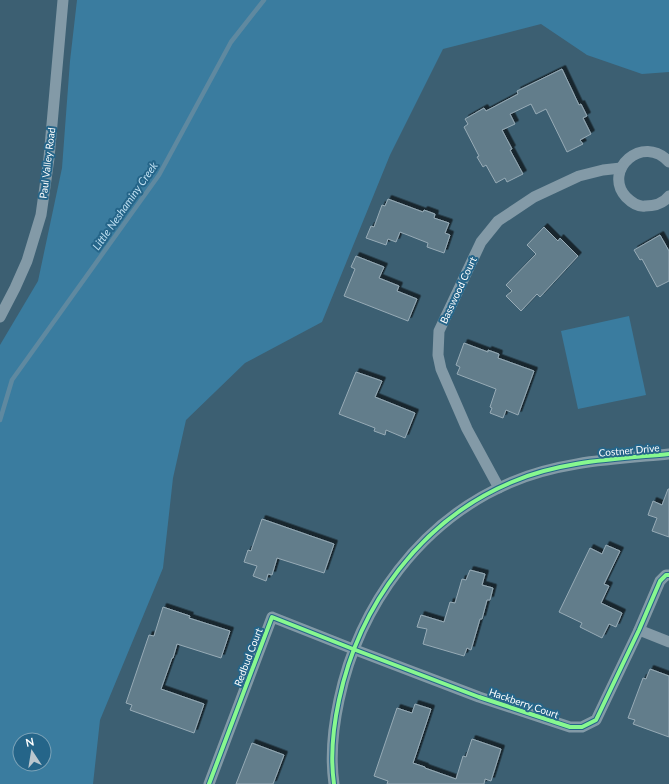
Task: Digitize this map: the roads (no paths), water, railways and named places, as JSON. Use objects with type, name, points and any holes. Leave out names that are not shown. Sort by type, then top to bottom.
[{"type":"street","name":"Paul Valley Road","points":[[0,317],[16,288],[27,261],[41,215],[49,158],[63,0]]},
{"type":"street","points":[[669,162],[664,156],[652,151],[639,152],[628,158],[621,168],[619,180],[622,192],[631,202],[642,207],[655,206],[666,200],[669,196]]},
{"type":"street","name":"Basswood Court","points":[[499,488],[467,429],[440,369],[438,355],[439,331],[481,242],[498,221],[534,197],[579,176],[603,170],[621,168]]},
{"type":"street","name":"Costner Drive","points":[[334,784],[332,760],[336,712],[342,684],[353,649],[379,596],[406,559],[419,546],[446,522],[466,507],[513,481],[543,471],[597,461],[669,454]]},
{"type":"street","name":"Hackberry Court","points":[[353,649],[570,728],[582,727],[596,720],[639,630],[660,581],[666,575],[669,575]]},
{"type":"street","name":"Redbud Court","points":[[209,784],[272,617],[353,649]]},
{"type":"street","points":[[639,630],[669,642]]},
{"type":"waterway","name":"Little Neshaminy Creek","points":[[0,420],[12,380],[159,175],[231,42],[264,0]]}]
